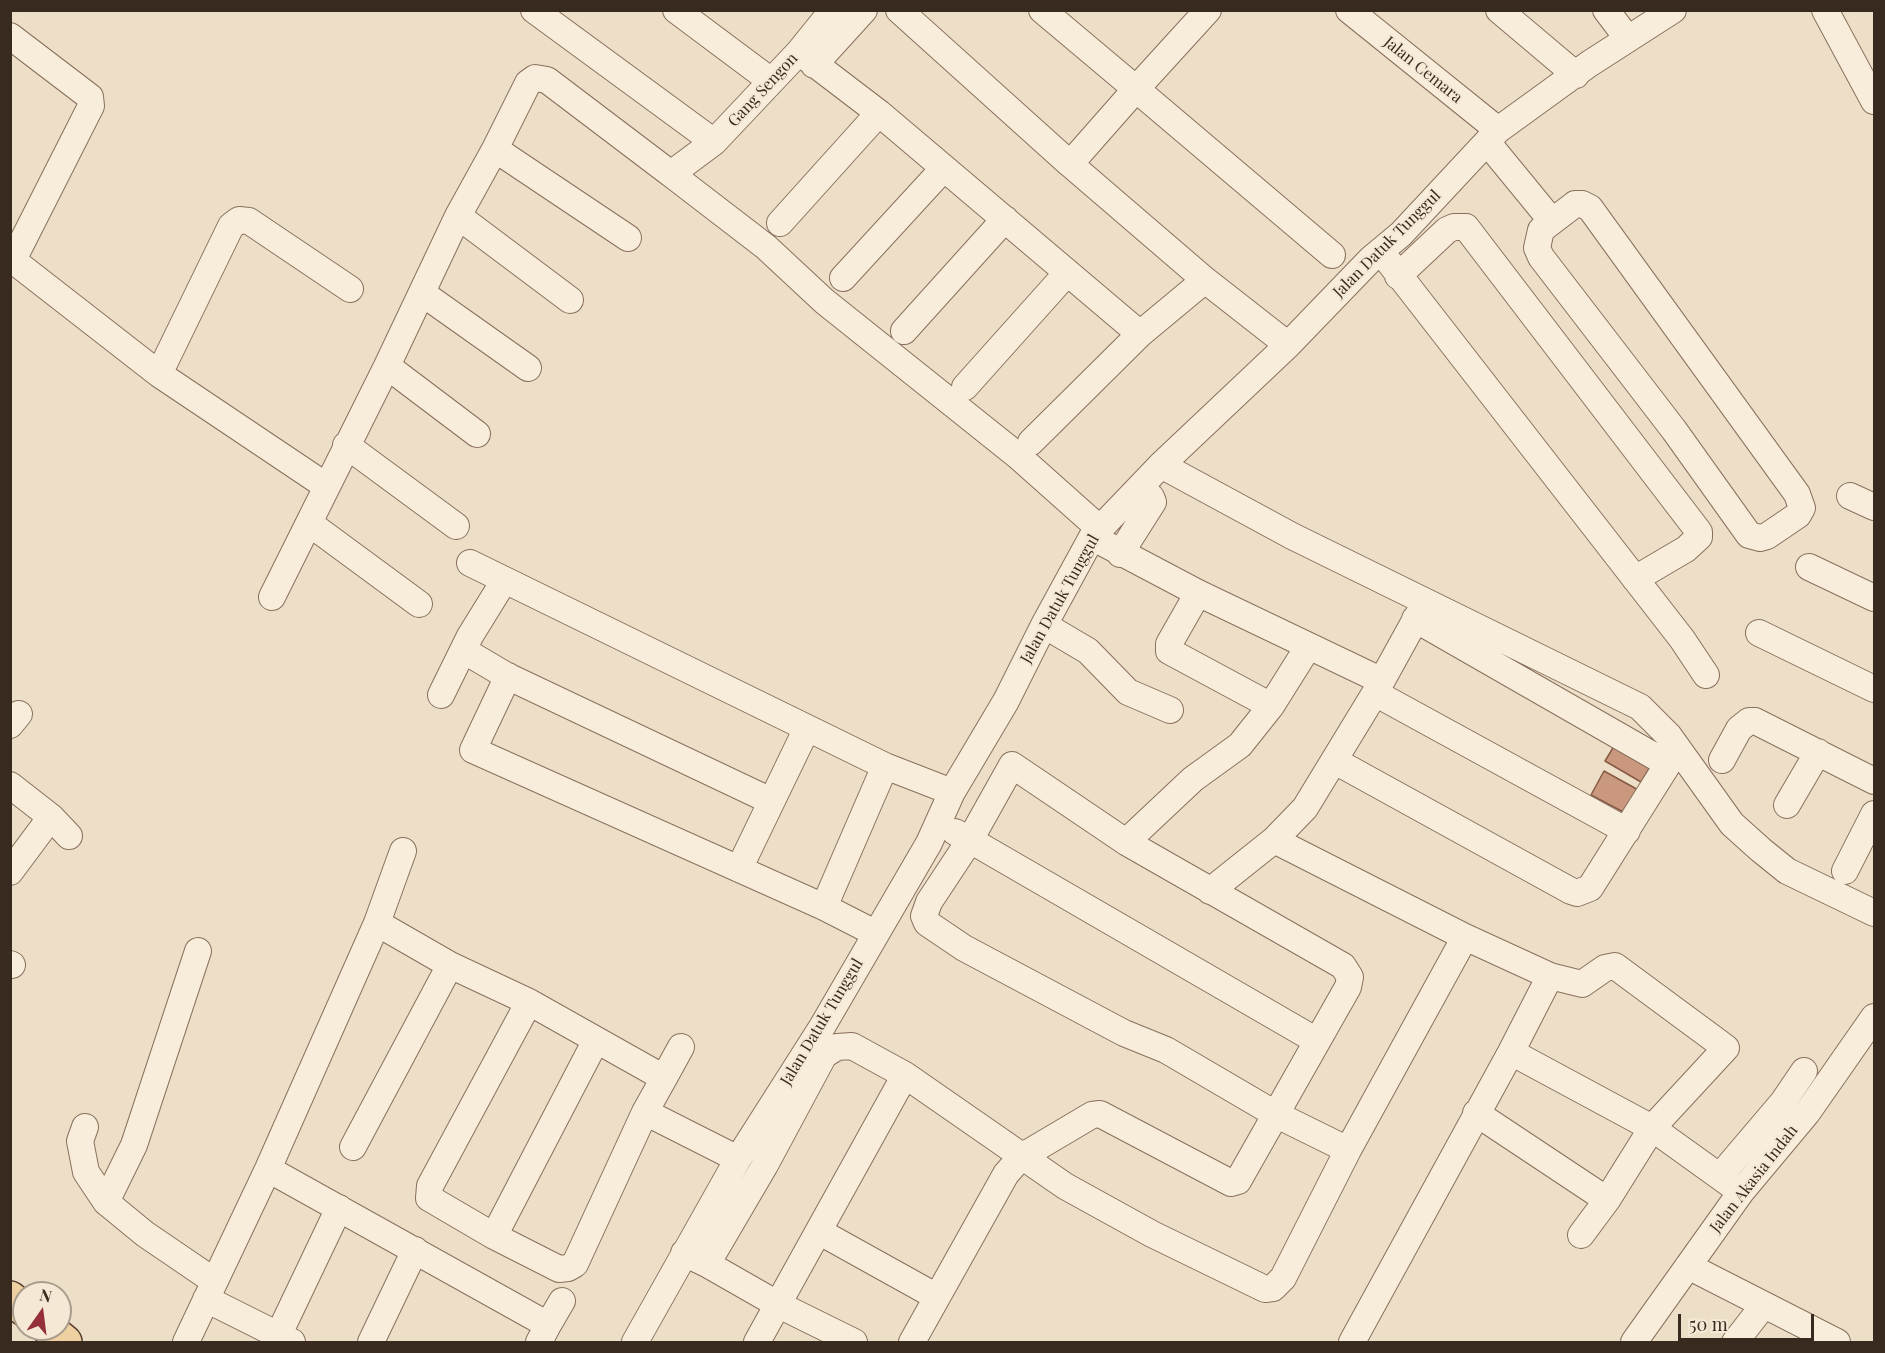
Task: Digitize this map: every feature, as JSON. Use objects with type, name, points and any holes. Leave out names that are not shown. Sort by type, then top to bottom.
[{"type":"street","points":[[534,10],[714,141]]},
{"type":"street","points":[[676,10],[771,81]]},
{"type":"street","name":"Gang Sengon","points":[[679,169],[714,141],[771,81],[806,58],[833,10]]},
{"type":"street","points":[[864,10],[806,58],[879,113],[1140,334]]},
{"type":"street","points":[[898,10],[1070,164],[1204,279],[1288,345]]},
{"type":"street","points":[[1042,10],[1332,255]]},
{"type":"street","points":[[1070,164],[1208,10]]},
{"type":"street","name":"Jalan Cemara","points":[[1349,10],[1492,136],[1551,220]]},
{"type":"street","points":[[1499,10],[1576,75]]},
{"type":"street","points":[[1606,10],[1628,39]]},
{"type":"street","name":"Jalan Datuk Tunggul","points":[[635,1342],[738,1159],[822,1027],[938,822],[952,792],[1006,701],[1044,625],[1096,533],[1161,465],[1288,345],[1371,259],[1383,251],[1492,136],[1576,75],[1673,10]]},
{"type":"street","points":[[1825,10],[1875,101]]},
{"type":"street","points":[[10,36],[90,97],[91,106],[12,259],[159,374],[326,486]]},
{"type":"street","points":[[272,597],[387,366],[458,216],[528,83],[536,78],[547,80],[679,169],[824,301],[1018,456],[1120,554],[1308,647],[1627,831]]},
{"type":"street","points":[[780,223],[879,113]]},
{"type":"street","points":[[495,149],[628,238]]},
{"type":"street","points":[[843,278],[944,168]]},
{"type":"street","points":[[1575,204],[1582,204],[1590,208],[1790,483],[1801,503],[1798,515],[1767,536],[1760,538],[1749,534],[1674,430],[1541,256],[1537,248],[1538,240],[1541,230],[1551,220],[1575,204]]},
{"type":"street","points":[[458,216],[570,300]]},
{"type":"street","points":[[904,331],[1005,219]]},
{"type":"street","points":[[159,374],[231,226],[239,220],[249,221],[350,289]]},
{"type":"street","points":[[1398,276],[1448,230],[1460,226],[1466,227],[1700,532],[1699,537],[1686,549],[1635,579]]},
{"type":"street","points":[[1383,251],[1398,276],[1682,639],[1706,675]]},
{"type":"street","points":[[965,387],[1067,273]]},
{"type":"street","points":[[1031,442],[1140,334],[1204,279]]},
{"type":"street","points":[[422,292],[528,368]]},
{"type":"street","points":[[387,366],[477,434]]},
{"type":"street","points":[[346,445],[456,526]]},
{"type":"street","points":[[1161,465],[1292,536],[1420,610],[1668,764],[1590,888],[1577,893],[1335,761]]},
{"type":"street","points":[[1120,554],[1153,502],[1151,497],[1139,488]]},
{"type":"street","points":[[1850,496],[1875,507]]},
{"type":"street","points":[[309,523],[419,604]]},
{"type":"street","points":[[470,563],[885,766],[952,792]]},
{"type":"street","points":[[1809,567],[1875,598]]},
{"type":"street","points":[[441,695],[463,650],[504,581]]},
{"type":"street","points":[[1198,593],[1169,644],[1169,651],[1271,706]]},
{"type":"street","points":[[1210,891],[1274,840],[1305,808],[1378,687],[1420,610]]},
{"type":"street","points":[[1420,610],[1641,707],[1669,736],[1732,824],[1761,850],[1787,871],[1875,913]]},
{"type":"street","points":[[1044,625],[1088,651],[1128,692],[1170,710]]},
{"type":"street","points":[[1759,633],[1875,689]]},
{"type":"street","points":[[1126,842],[1193,779],[1240,745],[1271,706],[1308,647]]},
{"type":"street","points":[[463,650],[507,676],[771,801]]},
{"type":"street","points":[[507,676],[473,750],[824,906],[875,933]]},
{"type":"street","points":[[1722,760],[1739,729],[1749,721],[1755,721],[1875,781]]},
{"type":"street","points":[[739,869],[807,728]]},
{"type":"street","points":[[1787,805],[1818,752]]},
{"type":"street","points":[[912,1342],[1006,1174],[1021,1157],[1092,1115],[1100,1114],[1231,1183],[1238,1181],[1277,1114],[1348,987],[1350,977],[1343,966],[1126,842],[1012,765],[970,840],[929,902],[924,916],[927,923],[964,948],[1124,1033],[1166,1050],[1277,1114],[1348,1150]]},
{"type":"street","points":[[824,906],[885,766]]},
{"type":"street","points":[[10,785],[51,817],[69,836]]},
{"type":"street","points":[[1845,871],[1875,814]]},
{"type":"street","points":[[10,872],[51,817]]},
{"type":"street","points":[[938,822],[1317,1041]]},
{"type":"street","points":[[1274,840],[1465,937],[1550,976],[1582,984],[1605,968],[1615,966],[1726,1048],[1652,1128],[1607,1200],[1581,1235]]},
{"type":"street","points":[[186,1342],[268,1169],[377,923],[403,851]]},
{"type":"street","points":[[377,923],[450,965],[529,1002],[595,1042],[664,1078]]},
{"type":"street","points":[[708,1264],[824,1054],[837,1047],[852,1046],[905,1076],[1065,1186],[1152,1234],[1265,1289],[1273,1288],[1283,1278],[1348,1150],[1465,937]]},
{"type":"street","points":[[106,1202],[134,1145],[198,951]]},
{"type":"street","points":[[353,1147],[450,965]]},
{"type":"street","points":[[1352,1342],[1511,1052],[1550,976]]},
{"type":"street","points":[[529,1002],[430,1185],[429,1198],[494,1236],[559,1269],[575,1264],[645,1112],[681,1047]]},
{"type":"street","name":"Jalan Akasia Indah","points":[[1634,1342],[1741,1192],[1807,1113],[1875,1017]]},
{"type":"street","points":[[494,1236],[595,1042]]},
{"type":"street","points":[[1511,1052],[1652,1128],[1721,1175],[1741,1192]]},
{"type":"street","points":[[1721,1175],[1783,1102],[1804,1071]]},
{"type":"street","points":[[756,1342],[820,1232],[905,1076]]},
{"type":"street","points":[[645,1112],[738,1159]]},
{"type":"street","points":[[1476,1113],[1607,1200]]},
{"type":"street","points":[[85,1127],[80,1141],[86,1172],[106,1202],[210,1290],[286,1338],[339,1208]]},
{"type":"street","points":[[268,1169],[415,1250],[543,1334],[562,1301]]},
{"type":"street","points":[[820,1232],[937,1297]]},
{"type":"street","points":[[371,1342],[415,1250]]},
{"type":"street","points":[[684,1253],[708,1264],[777,1304],[854,1342]]},
{"type":"street","points":[[1688,1266],[1832,1342]]},
{"type":"street","points":[[1735,1342],[1762,1306]]},
{"type":"building","points":[[1619,738],[1655,759],[1641,782],[1605,761]]},
{"type":"building","points":[[1604,771],[1642,792],[1629,815],[1591,795]]}]
